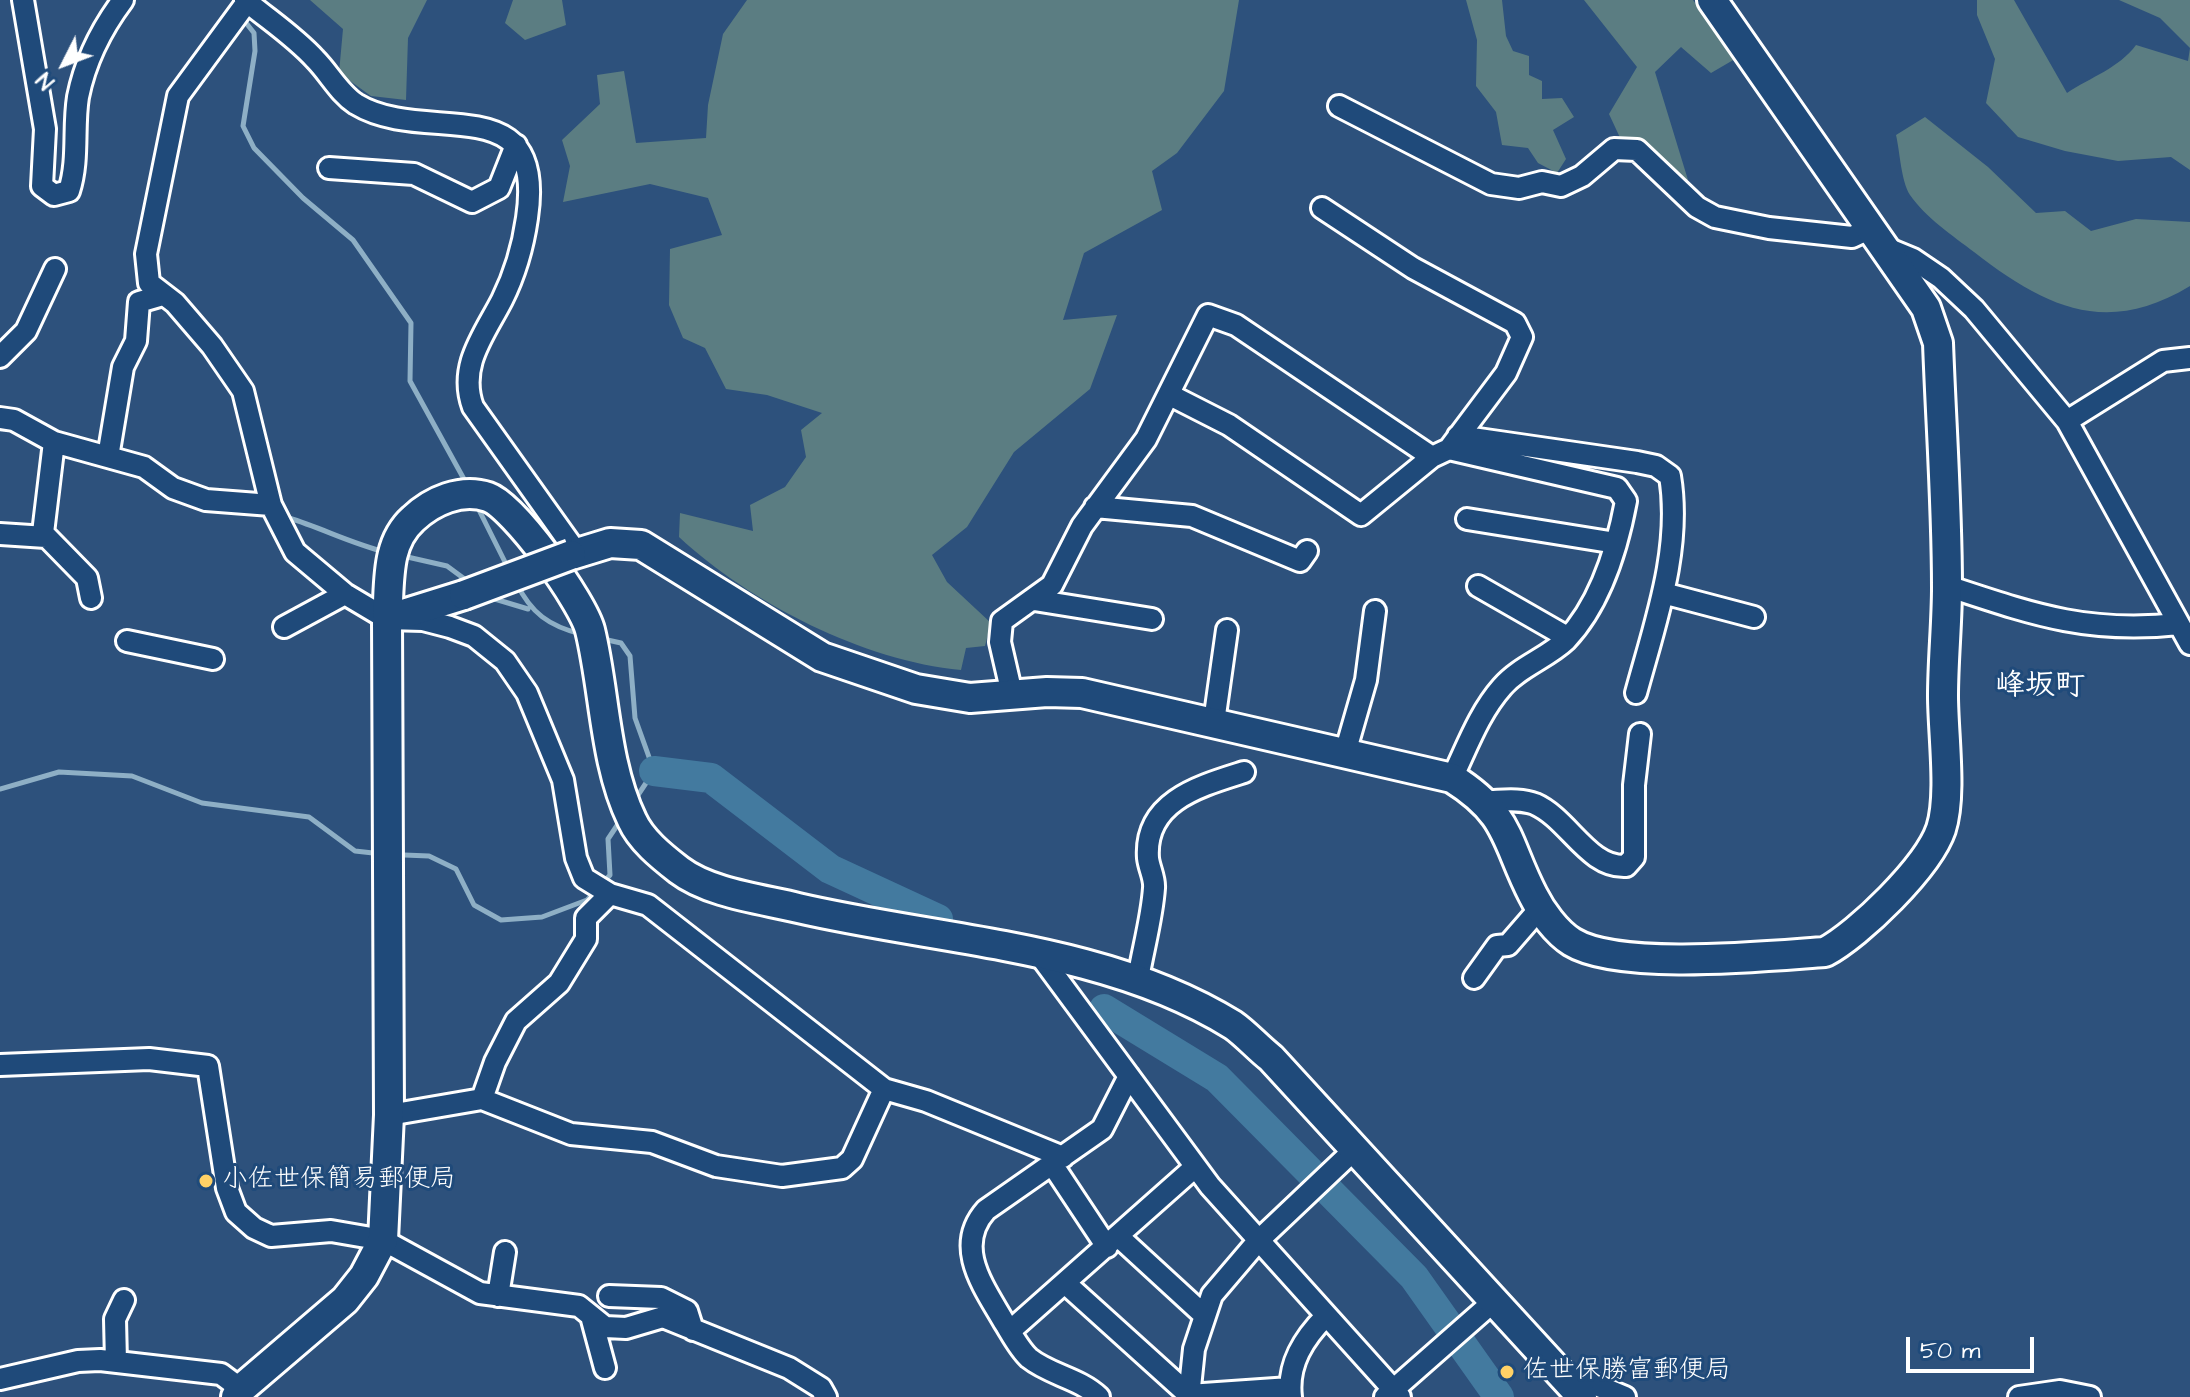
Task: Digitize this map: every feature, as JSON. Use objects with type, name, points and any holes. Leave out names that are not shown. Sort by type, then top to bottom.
[{"type":"street","points":[[23,0],[45,129],[42,186],[54,195],[69,191],[74,177],[78,97],[96,41],[123,0]]},
{"type":"street","points":[[387,619],[610,543],[641,545],[822,657],[916,689],[970,698],[1082,693],[1452,778],[1485,801],[1511,838],[1541,907],[1571,941],[1600,953],[1658,957],[1825,952],[1841,943],[1919,864],[1941,830],[1947,794],[1943,686],[1947,586],[1935,326],[1712,0]]},
{"type":"street","points":[[574,554],[473,407],[467,391],[475,348],[502,299],[523,242],[529,184],[525,161],[516,145],[507,135],[481,126],[397,120],[354,103],[297,41],[246,1],[178,96],[146,254],[149,283],[212,346],[243,391],[271,505],[295,552],[345,594],[387,619],[423,620],[462,631],[474,636],[505,661],[527,693],[563,780],[576,858],[584,878],[605,892],[648,905],[884,1089],[926,1101],[1058,1160],[1113,1242],[1205,1316]]},
{"type":"street","points":[[1339,106],[1491,184],[1519,188],[1542,182],[1561,186],[1582,176],[1614,149],[1637,150],[1697,207],[1715,217],[1769,228],[1877,238],[1913,259],[1941,278],[1974,309],[2067,421],[2190,644]]},
{"type":"street","points":[[329,168],[414,174],[472,202],[499,188],[516,145]]},
{"type":"street","points":[[1170,395],[1229,425],[1361,515],[1447,447],[1517,356],[1522,337],[1515,323],[1424,274],[1322,208]]},
{"type":"street","points":[[0,357],[26,331],[55,269]]},
{"type":"street","points":[[108,457],[123,367],[136,341],[139,302],[163,295]]},
{"type":"street","points":[[1012,694],[998,633],[1002,621],[1052,585],[1095,507],[1146,439],[1208,315],[1236,325],[1447,447],[1617,488],[1626,501],[1616,543],[1587,612],[1567,637],[1504,684],[1485,709],[1452,778]]},
{"type":"street","points":[[2067,421],[2163,361],[2190,358]]},
{"type":"street","points":[[0,418],[14,420],[54,442],[144,467],[173,488],[206,500],[271,505]]},
{"type":"street","points":[[46,537],[45,498],[54,442]]},
{"type":"street","points":[[1447,447],[1637,462],[1656,466],[1670,476],[1675,508],[1663,593],[1636,693]]},
{"type":"street","points":[[0,1379],[78,1361],[116,1362],[221,1374],[238,1393],[345,1300],[364,1276],[383,1240],[389,1115],[387,619],[392,554],[407,524],[429,504],[456,495],[489,497],[514,519],[574,592],[591,638],[618,781],[632,822],[650,845],[682,873],[751,896],[845,919],[1002,944],[1041,957],[1138,979],[1234,1026],[1271,1058],[1578,1396],[1594,1384],[1625,1397]]},
{"type":"street","points":[[1095,507],[1192,516],[1300,561],[1307,551]]},
{"type":"street","points":[[1467,519],[1616,543]]},
{"type":"street","points":[[0,534],[46,537],[87,578],[91,598]]},
{"type":"street","points":[[1478,586],[1567,637]]},
{"type":"street","points":[[1947,586],[2047,619],[2092,627],[2132,629],[2179,624]]},
{"type":"street","points":[[1663,593],[1746,609]]},
{"type":"street","points":[[284,627],[345,594]]},
{"type":"street","points":[[1034,600],[1152,619]]},
{"type":"street","points":[[1345,753],[1366,680],[1375,611]]},
{"type":"street","points":[[1214,722],[1227,630]]},
{"type":"street","points":[[127,641],[213,659]]},
{"type":"street","points":[[1485,801],[1534,804],[1554,816],[1598,859],[1612,867],[1626,866],[1634,857],[1634,785],[1640,734]]},
{"type":"street","points":[[1138,979],[1155,885],[1148,858],[1150,837],[1165,807],[1182,793],[1244,772]]},
{"type":"street","points":[[482,1099],[495,1062],[516,1021],[559,983],[586,939],[586,918],[605,892]]},
{"type":"street","points":[[1474,978],[1497,946],[1508,945],[1541,907]]},
{"type":"street","points":[[1041,957],[1195,1167],[1392,1394],[1493,1302]]},
{"type":"street","points":[[0,1065],[149,1059],[208,1066],[221,1168],[236,1212],[254,1228],[271,1236],[331,1231],[383,1240],[480,1293],[579,1306],[605,1327],[626,1328],[663,1317],[789,1368],[821,1388],[826,1397]]},
{"type":"street","points":[[1099,1397],[1090,1388],[1026,1356],[979,1279],[971,1260],[972,1237],[976,1221],[986,1210],[1102,1129],[1129,1076]]},
{"type":"street","points":[[389,1115],[482,1099],[571,1134],[652,1142],[716,1166],[782,1176],[842,1168],[852,1159],[884,1089]]},
{"type":"street","points":[[1189,1396],[1194,1349],[1212,1295],[1258,1241],[1353,1151]]},
{"type":"street","points":[[1010,1331],[1195,1167]]},
{"type":"street","points":[[498,1296],[505,1252]]},
{"type":"street","points":[[1065,1283],[1189,1396],[1291,1392],[1301,1345],[1326,1316]]},
{"type":"street","points":[[609,1296],[661,1298],[687,1311],[693,1330]]},
{"type":"street","points":[[116,1362],[115,1319],[124,1300]]},
{"type":"street","points":[[591,1316],[605,1368]]},
{"type":"street","points":[[2023,1397],[2060,1391],[2090,1397]]},
{"type":"green space","points":[[310,0],[427,0],[408,38],[406,100],[371,96],[339,73],[343,29]]},
{"type":"green space","points":[[513,0],[562,0],[566,25],[525,40],[505,23]]},
{"type":"green space","points":[[747,0],[1239,0],[1224,91],[1177,153],[1152,171],[1162,210],[1084,253],[1063,320],[1117,315],[1090,389],[1014,452],[967,527],[932,555],[947,582],[991,623],[985,646],[966,648],[961,670],[886,655],[810,625],[739,584],[679,537],[680,513],[753,531],[750,505],[785,487],[806,457],[801,430],[822,413],[767,395],[726,389],[705,348],[683,338],[669,305],[670,249],[722,235],[708,198],[650,184],[563,202],[570,166],[562,140],[600,104],[597,75],[624,71],[636,143],[706,138],[708,105],[723,34]]},
{"type":"green space","points":[[1466,0],[1502,0],[1506,36],[1513,51],[1529,56],[1529,75],[1542,81],[1542,99],[1562,98],[1574,117],[1553,130],[1566,159],[1557,173],[1538,163],[1528,148],[1502,145],[1496,112],[1476,86],[1477,40]]},
{"type":"green space","points":[[1584,0],[1693,0],[1735,59],[1711,73],[1681,47],[1655,72],[1688,180],[1680,183],[1629,157],[1609,114],[1637,67]]},
{"type":"green space","points":[[1977,0],[2014,0],[2067,93],[2113,66],[2136,45],[2188,61],[2190,48],[2190,170],[2171,157],[2118,161],[2065,151],[2018,137],[1986,103],[1995,59],[1977,15]]},
{"type":"green space","points":[[2119,0],[2190,0],[2190,48],[2160,18]]},
{"type":"green space","points":[[1925,117],[1988,167],[2036,213],[2065,211],[2091,231],[2136,219],[2190,222],[2190,286],[2160,301],[2131,310],[2103,312],[2077,309],[2026,288],[1948,233],[1910,195],[1896,135]]},
{"type":"waterway","points":[[243,19],[254,33],[255,51],[243,126],[254,148],[303,198],[353,240],[411,323],[410,381],[465,481]]},
{"type":"waterway","points":[[480,512],[508,568]]},
{"type":"waterway","points":[[289,518],[386,552]]},
{"type":"waterway","points":[[403,556],[447,566],[470,583]]},
{"type":"waterway","points":[[517,584],[528,603],[542,617],[581,634]]},
{"type":"waterway","points":[[488,597],[528,609]]},
{"type":"waterway","points":[[603,639],[621,643],[630,656],[635,718],[654,771],[638,795]]},
{"type":"waterway","points":[[654,771],[711,778],[830,869],[938,919]]},
{"type":"waterway","points":[[0,789],[59,772],[132,776],[202,803],[309,817],[355,851],[373,853]]},
{"type":"waterway","points":[[602,884],[610,875],[608,839],[618,824]]},
{"type":"waterway","points":[[404,855],[429,856],[456,869],[474,905],[501,920],[542,917],[587,900],[595,892]]},
{"type":"waterway","points":[[1104,1009],[1217,1078],[1414,1277],[1499,1397]]},
{"type":"place","name":"小佐世保簡易郵便局","points":[[206,1181]]},
{"type":"place","name":"佐世保勝富郵便局","points":[[1507,1372]]},
{"type":"district","name":"峰坂町","points":[[2040,688]]}]
